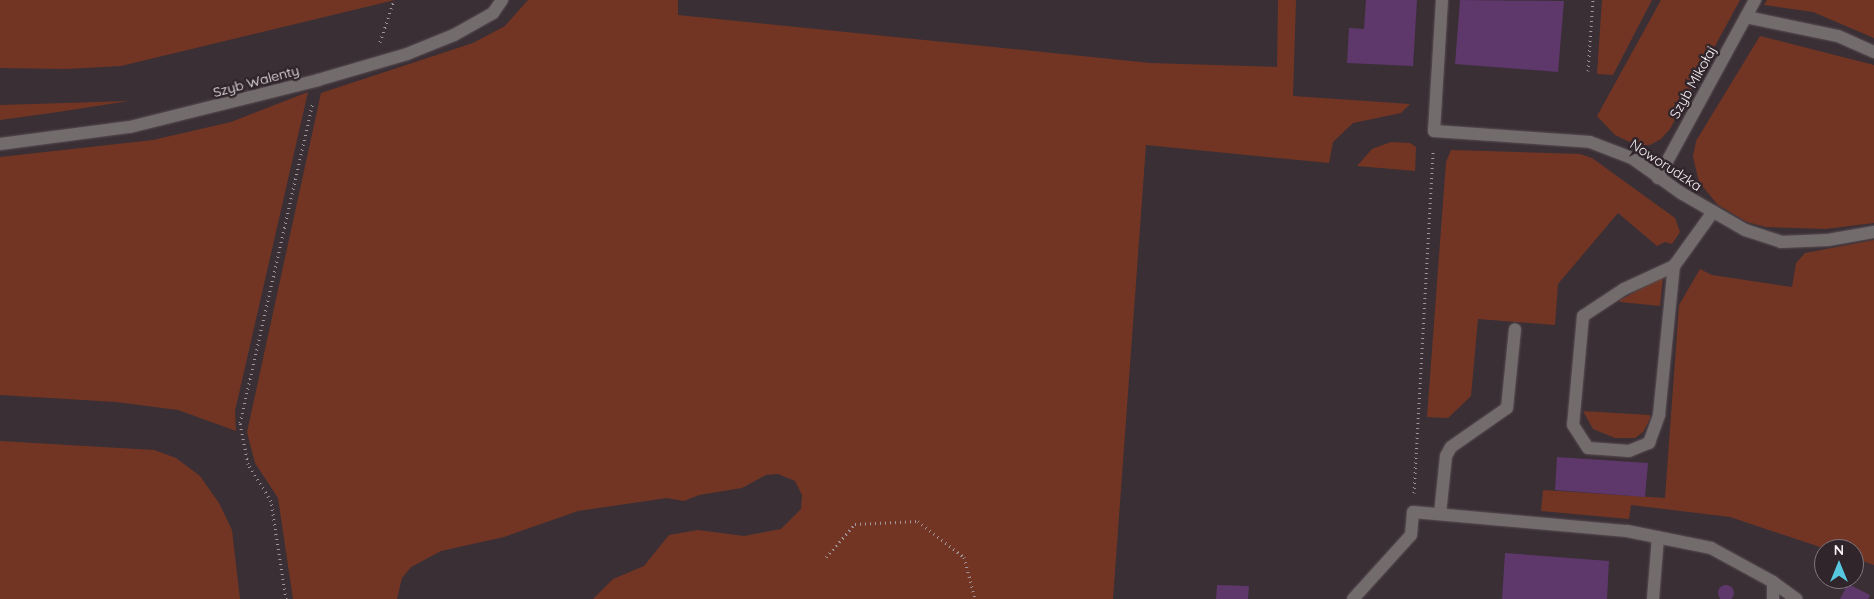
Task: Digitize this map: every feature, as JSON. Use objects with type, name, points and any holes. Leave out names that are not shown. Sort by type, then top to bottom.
[{"type":"street","name":"Szyb Walenty","points":[[0,144],[130,127],[236,103],[371,64],[454,35],[493,13],[502,0]]},
{"type":"street","points":[[1434,131],[1442,0]]},
{"type":"street","name":"Szyb Mikołaj","points":[[1658,178],[1755,0]]},
{"type":"street","points":[[1746,16],[1838,36],[1874,52]]},
{"type":"street","name":"Noworudzka","points":[[1434,131],[1590,142],[1632,158],[1658,178],[1745,230],[1781,242],[1828,240],[1874,232]]},
{"type":"street","points":[[1674,266],[1660,415],[1650,444],[1629,451],[1588,448],[1573,425],[1583,316],[1632,285],[1674,266],[1713,212]]},
{"type":"street","points":[[1440,514],[1446,456],[1451,447],[1507,408],[1515,329]]},
{"type":"street","points":[[1353,599],[1411,535],[1413,512],[1627,530],[1711,548],[1773,582],[1796,599]]},
{"type":"street","points":[[1653,599],[1658,537]]},
{"type":"street","points":[[1773,582],[1773,599]]},
{"type":"path","points":[[371,64],[394,0]]},
{"type":"path","points":[[1588,70],[1593,0]]},
{"type":"path","points":[[286,599],[272,501],[248,464],[240,423],[310,117]]},
{"type":"path","points":[[1413,512],[1434,131]]},
{"type":"path","points":[[826,557],[856,524],[918,521],[964,557],[976,599]]},
{"type":"shaded area","points":[[0,0],[395,0],[121,66],[66,69],[0,68]]},
{"type":"shaded area","points":[[528,0],[678,0],[678,15],[1150,63],[1277,67],[1278,0],[1296,0],[1293,96],[1410,104],[1401,113],[1353,123],[1333,142],[1329,163],[1146,145],[1113,599],[593,599],[613,579],[644,566],[669,535],[698,530],[744,536],[781,529],[801,509],[802,495],[795,481],[778,474],[766,475],[742,488],[699,495],[684,501],[667,498],[578,511],[504,537],[441,551],[411,567],[402,578],[397,599],[293,599],[278,498],[255,463],[247,432],[321,93],[473,43],[505,26]]},
{"type":"shaded area","points":[[1602,0],[1652,0],[1613,75],[1597,74]]},
{"type":"shaded area","points":[[1661,0],[1740,0],[1670,129],[1661,139],[1650,145],[1636,145],[1615,135],[1597,116]]},
{"type":"shaded area","points":[[1767,0],[1874,0],[1874,38],[1813,12],[1764,5]]},
{"type":"shaded area","points":[[1760,36],[1874,65],[1874,223],[1826,229],[1766,227],[1747,222],[1718,205],[1699,182],[1693,157],[1696,141]]},
{"type":"shaded area","points":[[308,92],[235,411],[236,431],[178,410],[116,402],[0,395],[0,157],[153,140],[231,122]]},
{"type":"shaded area","points":[[129,101],[58,112],[0,120],[0,105]]},
{"type":"shaded area","points":[[1391,142],[1410,143],[1416,147],[1415,171],[1357,166],[1372,149]]},
{"type":"shaded area","points":[[1451,150],[1580,154],[1592,158],[1675,218],[1680,232],[1672,244],[1665,242],[1657,246],[1618,213],[1558,284],[1555,325],[1478,319],[1471,396],[1448,418],[1427,417],[1446,162]]},
{"type":"shaded area","points":[[1874,240],[1874,565],[1864,562],[1864,539],[1814,539],[1814,545],[1730,517],[1631,505],[1629,519],[1541,511],[1543,490],[1665,498],[1679,305],[1700,269],[1712,275],[1792,287],[1796,263],[1805,253]]},
{"type":"shaded area","points":[[1663,277],[1660,306],[1620,302],[1620,300]]},
{"type":"shaded area","points":[[1583,411],[1650,415],[1650,419],[1643,432],[1635,438],[1615,438],[1593,429]]},
{"type":"shaded area","points":[[0,441],[154,450],[176,458],[200,476],[219,503],[232,530],[240,599],[0,599]]},
{"type":"building","points":[[1366,0],[1417,0],[1413,66],[1347,63],[1349,28],[1364,29]]},
{"type":"building","points":[[1460,0],[1564,1],[1558,72],[1455,64]]},
{"type":"building","points":[[1557,457],[1648,463],[1645,497],[1555,490]]},
{"type":"building","points":[[1505,553],[1609,561],[1607,599],[1502,599]]},
{"type":"building","points":[[1217,585],[1249,586],[1248,599],[1216,599]]},
{"type":"building","points":[[1723,585],[1729,585],[1734,590],[1732,599],[1723,601],[1718,596],[1718,590]]},
{"type":"building","points":[[1845,589],[1858,589],[1870,595],[1868,599],[1840,599]]}]
